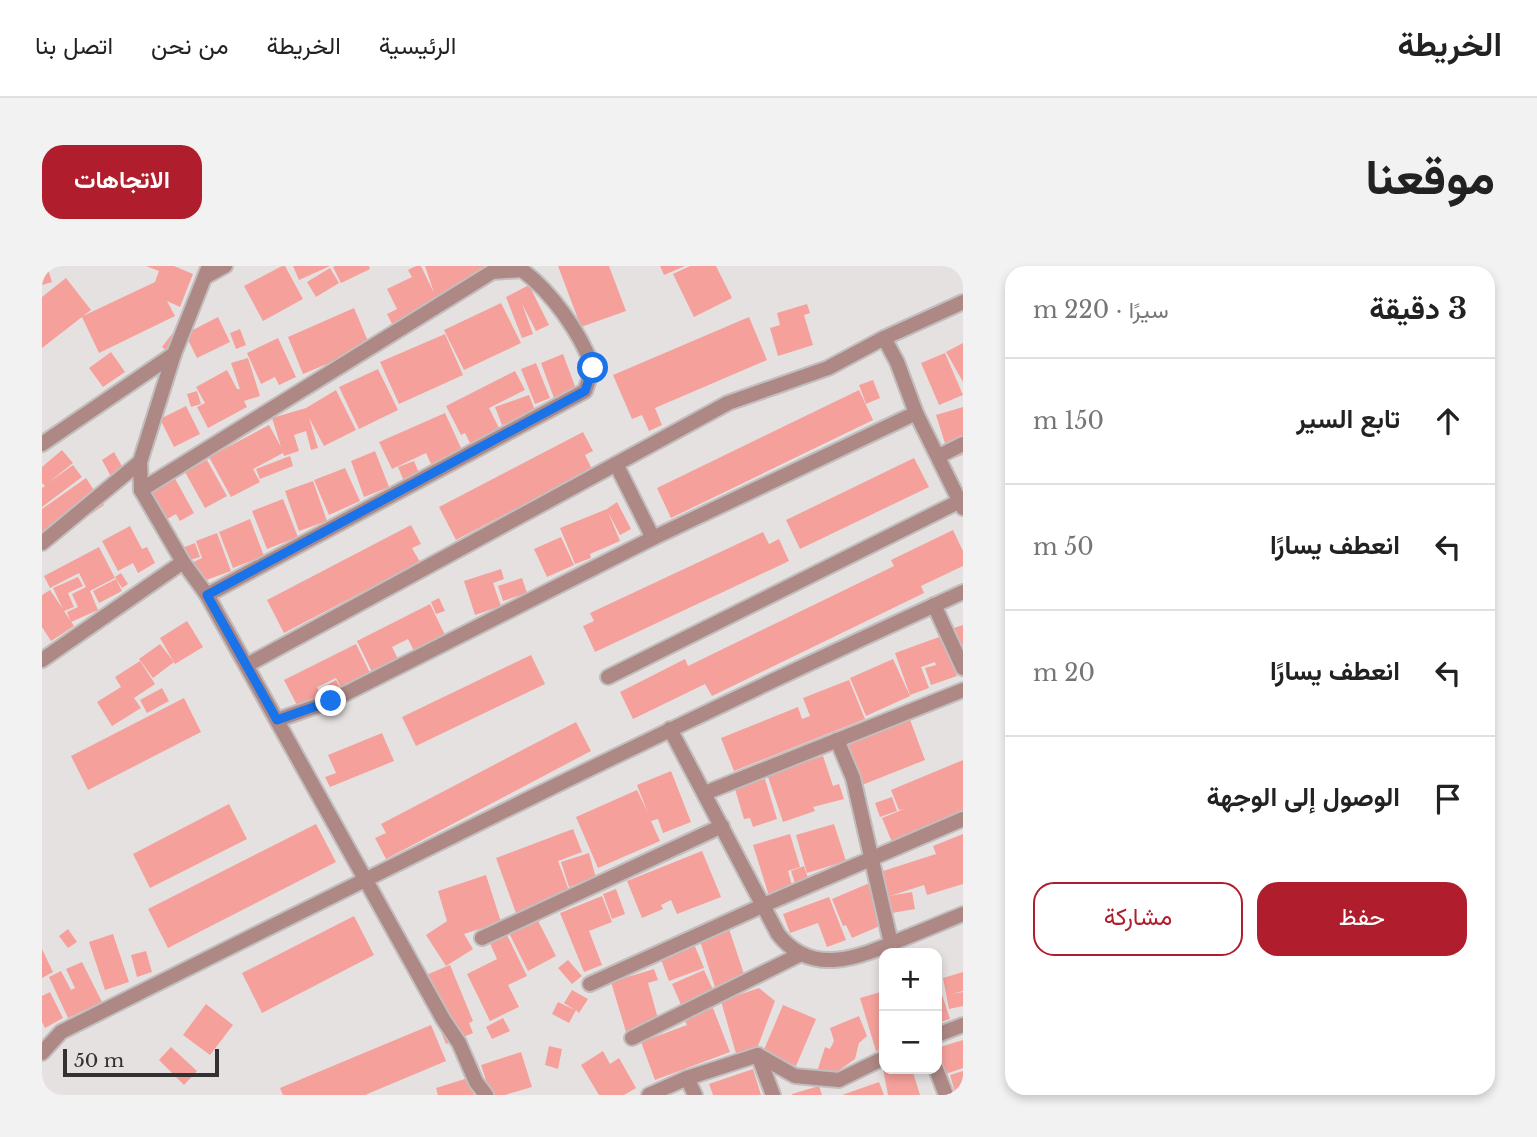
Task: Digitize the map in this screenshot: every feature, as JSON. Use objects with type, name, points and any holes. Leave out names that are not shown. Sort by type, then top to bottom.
[{"type":"street","points":[[225,266],[208,271],[174,354],[140,462],[141,490],[247,665],[443,1019],[459,1043],[476,1082],[486,1095]]},
{"type":"street","points":[[141,490],[492,272],[522,270],[538,282],[585,345],[593,368],[585,391],[207,595]]},
{"type":"street","points":[[247,665],[728,403],[828,368],[884,338],[962,307]]},
{"type":"street","points":[[608,677],[962,505],[916,413],[897,362],[884,338]]},
{"type":"street","points":[[42,444],[174,354]]},
{"type":"street","points":[[277,720],[331,701],[653,538],[916,413]]},
{"type":"street","points":[[939,456],[963,444]]},
{"type":"street","points":[[42,543],[140,462]]},
{"type":"street","points":[[617,464],[653,538]]},
{"type":"street","points":[[42,660],[183,562]]},
{"type":"street","points":[[42,1053],[61,1032],[365,879],[670,729],[963,592]]},
{"type":"street","points":[[934,605],[963,668]]},
{"type":"street","points":[[705,793],[963,690]]},
{"type":"street","points":[[670,729],[778,934],[792,949],[801,954],[829,960],[848,960],[879,952]]},
{"type":"street","points":[[836,740],[853,778],[892,948]]},
{"type":"street","points":[[590,984],[764,905],[963,820]]},
{"type":"street","points":[[482,938],[722,826]]},
{"type":"street","points":[[894,948],[963,914]]},
{"type":"street","points":[[632,1038],[801,954]]},
{"type":"street","points":[[942,1033],[963,1025]]},
{"type":"street","points":[[758,1055],[773,1095]]},
{"type":"street","points":[[649,1095],[687,1078],[758,1055],[795,1076],[839,1080],[879,1060]]},
{"type":"street","points":[[938,1074],[946,1095]]},
{"type":"street","points":[[687,1078],[695,1095]]},
{"type":"building","points":[[42,266],[47,266],[52,282],[42,285]]},
{"type":"building","points":[[146,266],[174,266],[193,274],[180,307],[167,301],[175,316],[99,353],[82,317],[42,348],[42,297],[66,278],[91,310],[83,316],[155,282],[159,271]]},
{"type":"building","points":[[285,266],[303,299],[263,321],[244,286]]},
{"type":"building","points":[[293,266],[330,266],[299,280]]},
{"type":"building","points":[[369,266],[370,269],[341,283],[333,267]]},
{"type":"building","points":[[421,266],[434,293],[425,266],[529,266],[436,297],[439,304],[393,326],[387,314],[397,309],[387,289],[412,277],[408,270]]},
{"type":"building","points":[[558,266],[609,266],[626,311],[581,327]]},
{"type":"building","points":[[660,266],[685,266],[664,275]]},
{"type":"building","points":[[690,266],[716,266],[732,298],[694,317],[673,274]]},
{"type":"building","points":[[330,268],[339,283],[316,297],[307,282]]},
{"type":"building","points":[[529,285],[549,325],[536,331],[522,304],[533,334],[522,338],[506,297]]},
{"type":"building","points":[[501,303],[521,343],[464,370],[444,330]]},
{"type":"building","points":[[807,304],[810,313],[804,315],[813,345],[778,356],[770,328],[780,325],[777,313]]},
{"type":"building","points":[[354,308],[370,346],[303,374],[288,337]]},
{"type":"building","points":[[218,317],[230,342],[197,358],[185,334]]},
{"type":"building","points":[[749,317],[767,360],[655,408],[662,425],[649,431],[642,415],[632,419],[613,375]]},
{"type":"building","points":[[240,329],[246,345],[236,349],[230,333]]},
{"type":"building","points":[[172,334],[177,338],[167,351],[162,347]]},
{"type":"building","points":[[445,334],[463,375],[399,404],[380,362]]},
{"type":"building","points":[[278,338],[296,377],[279,385],[275,377],[261,384],[247,353]]},
{"type":"building","points":[[963,343],[963,382],[946,352]]},
{"type":"building","points":[[111,352],[125,372],[103,387],[89,368]]},
{"type":"building","points":[[945,353],[963,395],[939,405],[921,363]]},
{"type":"building","points":[[563,354],[576,389],[554,398],[541,363]]},
{"type":"building","points":[[248,358],[260,396],[244,401],[247,407],[208,428],[197,407],[205,403],[196,387],[227,370],[237,389],[240,389],[231,363]]},
{"type":"building","points":[[536,363],[550,398],[535,404],[521,369]]},
{"type":"building","points":[[378,369],[398,410],[359,429],[339,387]]},
{"type":"building","points":[[515,371],[525,390],[489,408],[500,430],[471,445],[465,433],[461,435],[446,406]]},
{"type":"building","points":[[873,380],[880,398],[866,404],[859,385]]},
{"type":"building","points":[[336,390],[356,430],[324,446],[309,418],[318,448],[311,450],[306,431],[294,435],[299,451],[284,456],[283,453],[253,469],[260,482],[231,497],[209,457],[269,425],[281,447],[272,418],[306,408]]},
{"type":"building","points":[[859,390],[873,420],[671,518],[657,488]]},
{"type":"building","points":[[197,391],[201,404],[191,407],[187,394]]},
{"type":"building","points":[[529,395],[536,413],[502,425],[495,407]]},
{"type":"building","points":[[186,406],[200,434],[174,447],[160,419]]},
{"type":"building","points":[[963,407],[963,455],[950,459],[936,415]]},
{"type":"building","points":[[445,413],[462,450],[431,464],[426,453],[392,469],[379,442]]},
{"type":"building","points":[[583,432],[593,451],[585,455],[592,469],[456,540],[439,507]]},
{"type":"building","points":[[62,450],[73,463],[48,483],[73,465],[82,477],[42,507],[42,488],[45,486],[42,483],[42,467]]},
{"type":"building","points":[[375,451],[389,487],[364,497],[351,461]]},
{"type":"building","points":[[114,452],[128,477],[115,484],[102,460]]},
{"type":"building","points":[[290,456],[293,466],[260,479],[256,469]]},
{"type":"building","points":[[914,458],[929,487],[800,549],[786,520]]},
{"type":"building","points":[[207,460],[227,496],[205,508],[185,472]]},
{"type":"building","points":[[414,461],[419,473],[403,479],[398,467]]},
{"type":"building","points":[[345,468],[360,501],[329,515],[314,480]]},
{"type":"building","points":[[173,475],[194,513],[180,521],[176,514],[155,526],[137,496]]},
{"type":"building","points":[[86,478],[104,505],[45,546],[42,541],[42,509]]},
{"type":"building","points":[[313,481],[327,521],[299,531],[285,491]]},
{"type":"building","points":[[283,499],[298,537],[267,549],[252,511]]},
{"type":"building","points":[[617,502],[631,529],[620,535],[608,512],[620,541],[575,564],[560,528],[607,509]]},
{"type":"building","points":[[250,519],[264,556],[233,568],[219,532]]},
{"type":"building","points":[[411,525],[421,544],[412,548],[420,562],[284,633],[267,600]]},
{"type":"building","points":[[130,526],[142,549],[147,547],[155,563],[138,573],[133,563],[118,571],[102,541]]},
{"type":"building","points":[[953,530],[963,551],[963,566],[921,586],[924,593],[712,696],[705,684],[633,719],[620,692],[685,659],[688,666],[894,566],[891,560]]},
{"type":"building","points":[[763,532],[769,544],[779,539],[789,561],[595,652],[583,626],[594,621],[590,613]]},
{"type":"building","points":[[217,533],[231,571],[198,583],[191,563],[202,558],[196,541]]},
{"type":"building","points":[[561,537],[574,565],[547,577],[534,549]]},
{"type":"building","points":[[195,543],[200,557],[186,561],[182,548]]},
{"type":"building","points":[[99,547],[115,578],[90,591],[98,610],[71,622],[67,612],[78,607],[72,594],[86,587],[79,573],[50,588],[44,576]]},
{"type":"building","points":[[501,569],[504,579],[493,583],[501,606],[475,615],[464,581]]},
{"type":"building","points":[[121,573],[128,584],[122,588],[115,577]]},
{"type":"building","points":[[78,577],[83,586],[68,593],[74,607],[64,611],[74,626],[51,641],[42,627],[42,595],[50,590],[63,609],[53,588]]},
{"type":"building","points":[[522,578],[527,593],[503,601],[498,586]]},
{"type":"building","points":[[116,579],[122,591],[99,603],[93,591]]},
{"type":"building","points":[[439,598],[445,611],[436,614],[431,602]]},
{"type":"building","points":[[430,604],[445,635],[414,651],[408,639],[392,647],[398,659],[372,672],[357,641]]},
{"type":"building","points":[[187,621],[203,647],[175,664],[160,638]]},
{"type":"building","points":[[963,625],[963,652],[954,628]]},
{"type":"building","points":[[942,636],[957,676],[931,685],[925,668],[936,665],[935,662],[921,667],[929,688],[910,695],[895,653]]},
{"type":"building","points":[[160,644],[174,662],[153,678],[139,659]]},
{"type":"building","points":[[356,644],[371,675],[342,689],[336,678],[317,687],[322,699],[300,711],[284,680]]},
{"type":"building","points":[[531,655],[545,684],[416,746],[402,717]]},
{"type":"building","points":[[893,659],[910,696],[866,716],[850,678]]},
{"type":"building","points":[[140,661],[155,684],[134,698],[141,708],[112,726],[97,702],[121,687],[115,677]]},
{"type":"building","points":[[336,680],[342,691],[328,699],[322,688]]},
{"type":"building","points":[[849,680],[865,719],[734,771],[721,738],[798,707],[802,719],[810,716],[803,698]]},
{"type":"building","points":[[162,688],[169,701],[147,713],[140,700]]},
{"type":"building","points":[[184,698],[201,732],[88,790],[71,756]]},
{"type":"building","points":[[909,717],[925,760],[862,785],[841,744]]},
{"type":"building","points":[[576,722],[591,751],[386,859],[375,838],[386,833],[381,824]]},
{"type":"building","points":[[382,733],[394,761],[330,787],[325,777],[336,773],[328,755]]},
{"type":"building","points":[[823,756],[833,786],[839,784],[844,799],[813,807],[815,811],[783,822],[767,774]]},
{"type":"building","points":[[963,760],[963,812],[892,842],[882,818],[904,809],[899,810],[891,790]]},
{"type":"building","points":[[671,771],[691,822],[663,833],[658,819],[651,821],[660,841],[598,868],[576,817],[637,790],[648,813],[637,785]]},
{"type":"building","points":[[765,779],[777,819],[753,827],[750,818],[744,819],[735,789]]},
{"type":"building","points":[[892,797],[897,811],[880,817],[875,803]]},
{"type":"building","points":[[229,804],[247,839],[150,888],[133,854]]},
{"type":"building","points":[[316,824],[336,862],[168,948],[148,909]]},
{"type":"building","points":[[834,824],[846,861],[807,873],[796,835]]},
{"type":"building","points":[[573,829],[582,852],[558,861],[570,893],[516,913],[496,858]]},
{"type":"building","points":[[790,834],[800,867],[788,871],[793,889],[769,896],[753,845]]},
{"type":"building","points":[[963,834],[963,884],[927,895],[924,885],[887,897],[880,872],[936,854],[933,846]]},
{"type":"building","points":[[702,851],[721,897],[677,914],[671,900],[661,905],[663,909],[642,918],[627,881]]},
{"type":"building","points":[[589,853],[596,878],[569,887],[561,862]]},
{"type":"building","points":[[804,866],[809,881],[796,886],[791,871]]},
{"type":"building","points":[[486,875],[501,922],[464,934],[473,949],[446,966],[426,935],[447,921],[438,891]]},
{"type":"building","points":[[872,882],[889,922],[852,938],[846,925],[843,926],[832,899]]},
{"type":"building","points":[[616,889],[625,914],[612,919],[603,894]]},
{"type":"building","points":[[912,892],[915,909],[892,913],[889,896]]},
{"type":"building","points":[[602,896],[612,922],[589,931],[602,965],[584,972],[560,913]]},
{"type":"building","points":[[829,897],[846,940],[827,947],[818,923],[790,933],[783,914]]},
{"type":"building","points":[[354,916],[374,955],[262,1013],[242,973]]},
{"type":"building","points":[[536,917],[556,956],[528,971],[508,931]]},
{"type":"building","points":[[68,929],[77,942],[68,948],[59,936]]},
{"type":"building","points":[[729,929],[745,977],[715,987],[699,938]]},
{"type":"building","points":[[506,933],[527,976],[508,985],[519,1007],[490,1021],[467,974],[497,959],[489,941]]},
{"type":"building","points":[[113,934],[129,982],[105,990],[89,942]]},
{"type":"building","points":[[694,944],[704,968],[669,981],[660,957]]},
{"type":"building","points":[[42,949],[53,972],[42,978]]},
{"type":"building","points":[[146,951],[152,972],[137,977],[131,955]]},
{"type":"building","points":[[568,960],[582,976],[572,984],[558,968]]},
{"type":"building","points":[[82,962],[102,1002],[68,1018],[49,977],[61,971],[71,990],[75,988],[66,969]]},
{"type":"building","points":[[450,965],[473,1021],[469,1023],[473,1033],[446,1044],[428,1000],[426,975]]},
{"type":"building","points":[[654,969],[658,980],[648,983],[659,1022],[626,1032],[611,982]]},
{"type":"building","points":[[704,970],[714,992],[682,1007],[672,984]]},
{"type":"building","points":[[963,972],[963,991],[952,994],[963,992],[963,1006],[949,1009],[943,978]]},
{"type":"building","points":[[759,988],[775,1001],[756,1051],[737,1057],[721,1001]]},
{"type":"building","points":[[572,990],[588,999],[579,1013],[576,1010],[569,1023],[552,1014],[558,1002],[575,1010],[564,1003]]},
{"type":"building","points":[[50,992],[63,1018],[45,1028],[42,1022],[42,996]]},
{"type":"building","points":[[879,992],[879,1050],[876,1051],[860,998]]},
{"type":"building","points":[[942,994],[950,1019],[942,1021]]},
{"type":"building","points":[[206,1004],[233,1025],[210,1055],[183,1035]]},
{"type":"building","points":[[783,1005],[816,1019],[796,1066],[763,1052]]},
{"type":"building","points":[[713,1008],[730,1052],[655,1080],[641,1042],[687,1025],[684,1019]]},
{"type":"building","points":[[859,1016],[867,1036],[859,1043],[855,1059],[838,1071],[839,1076],[817,1072],[825,1047],[830,1049],[834,1041],[830,1028]]},
{"type":"building","points":[[503,1018],[510,1031],[492,1039],[486,1027]]},
{"type":"building","points":[[431,1025],[446,1061],[365,1095],[283,1095],[280,1088]]},
{"type":"building","points":[[963,1040],[963,1068],[943,1075],[942,1046]]},
{"type":"building","points":[[549,1046],[562,1049],[558,1069],[545,1065]]},
{"type":"building","points":[[171,1047],[197,1071],[184,1085],[159,1060]]},
{"type":"building","points":[[603,1051],[610,1064],[619,1058],[636,1088],[624,1095],[599,1095],[581,1065]]},
{"type":"building","points":[[521,1052],[532,1087],[505,1095],[491,1095],[481,1065]]},
{"type":"building","points":[[753,1069],[761,1095],[713,1095],[709,1084]]},
{"type":"building","points":[[963,1071],[963,1090],[955,1092],[950,1075]]},
{"type":"building","points":[[884,1074],[914,1074],[920,1095],[888,1095]]},
{"type":"building","points":[[468,1078],[474,1095],[438,1095],[436,1088]]},
{"type":"building","points":[[879,1082],[884,1095],[842,1095]]},
{"type":"building","points":[[819,1086],[822,1095],[792,1095],[792,1094]]},
{"type":"route","points":[[331,701],[277,720],[207,595],[585,391],[593,368]]}]
